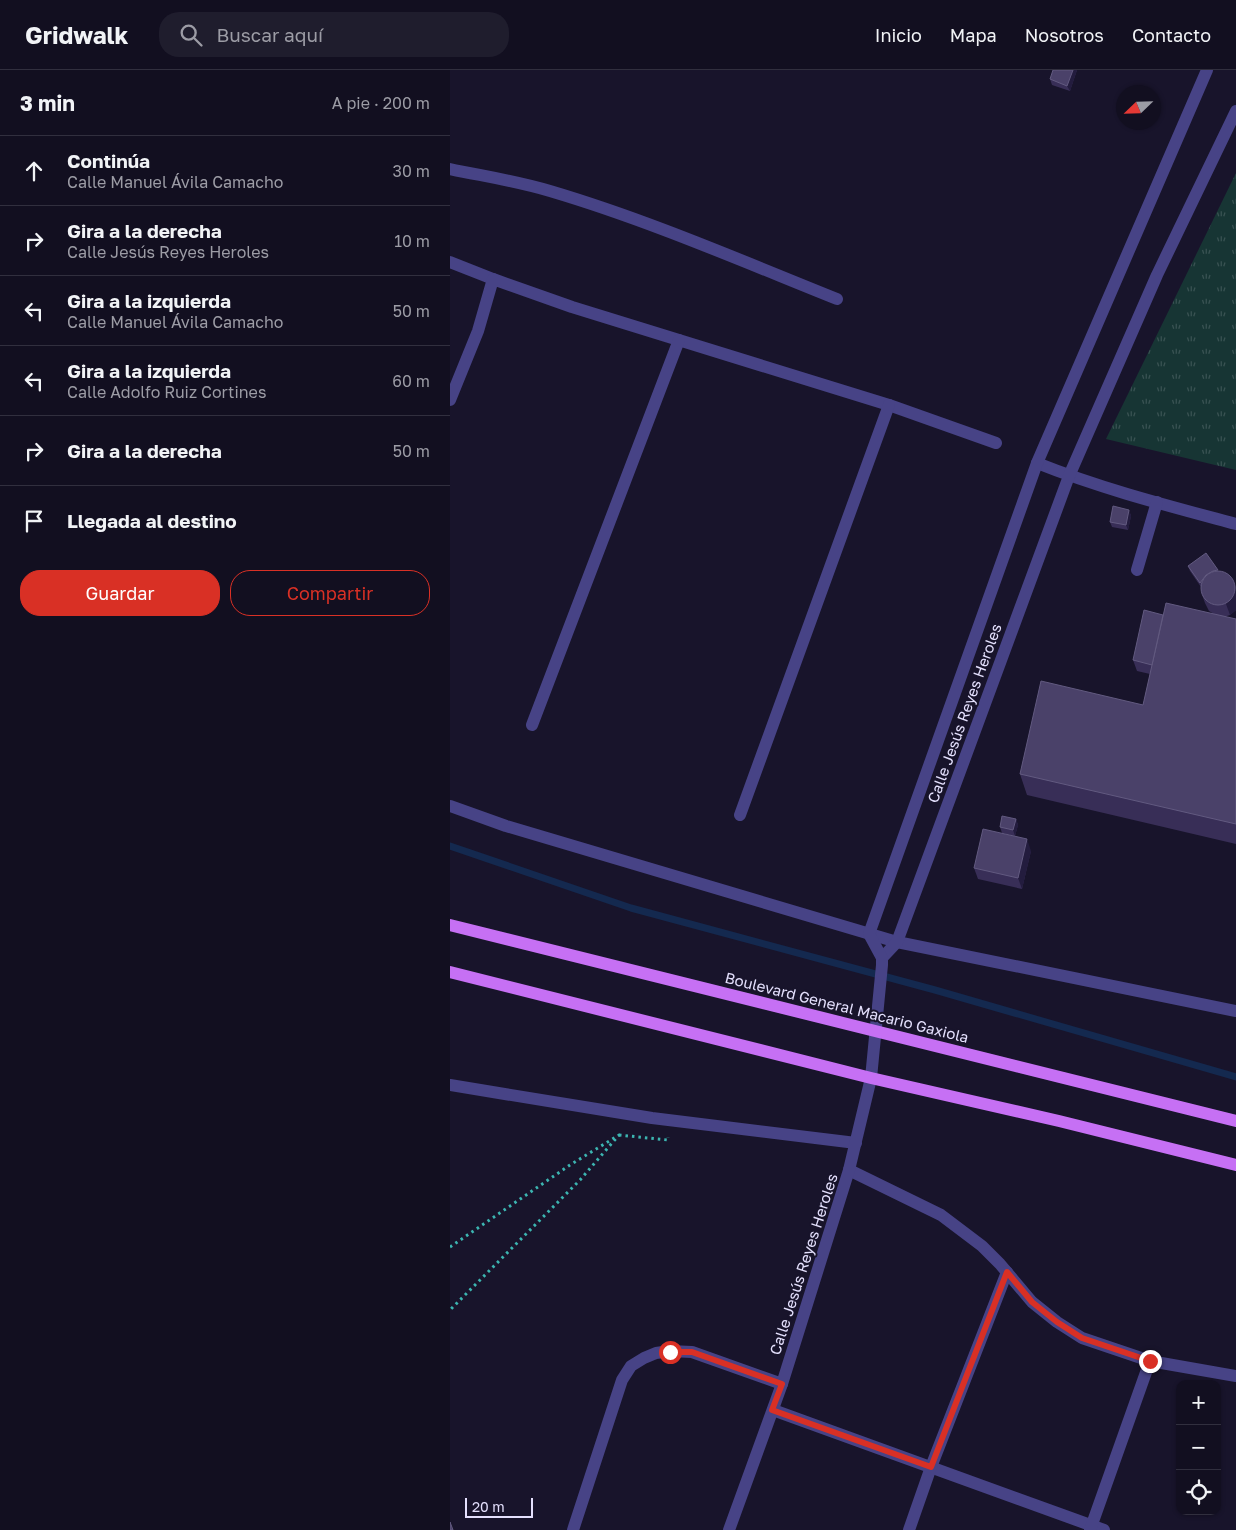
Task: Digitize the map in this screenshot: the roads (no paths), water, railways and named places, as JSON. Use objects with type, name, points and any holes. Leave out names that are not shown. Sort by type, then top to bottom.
[{"type":"main road","name":"Boulevard General Macario Gaxiola","points":[[450,924],[1236,1121]]},
{"type":"main road","points":[[450,972],[871,1078],[1059,1121],[1236,1165]]},
{"type":"street","points":[[882,962],[869,934],[1038,463],[1207,70]]},
{"type":"street","name":"Calle Jesús Reyes Heroles","points":[[729,1530],[782,1384],[850,1170],[871,1078],[882,962],[897,942],[1069,476],[1157,275],[1236,111]]},
{"type":"street","points":[[450,169],[548,190],[606,209],[680,236],[837,299]]},
{"type":"street","points":[[450,262],[572,307],[889,405],[996,443]]},
{"type":"street","points":[[450,400],[478,331],[493,279]]},
{"type":"street","points":[[532,725],[679,340]]},
{"type":"street","points":[[740,815],[889,405]]},
{"type":"street","points":[[1038,463],[1069,476],[1236,524]]},
{"type":"street","points":[[1137,570],[1157,502]]},
{"type":"street","points":[[450,806],[506,826],[897,942],[1236,1011]]},
{"type":"street","points":[[450,1085],[652,1118],[856,1143]]},
{"type":"street","points":[[850,1170],[941,1215],[982,1246],[1032,1302],[1057,1322],[1082,1338],[1150,1361],[1236,1376]]},
{"type":"street","points":[[909,1530],[931,1467],[1007,1272]]},
{"type":"street","points":[[572,1530],[622,1380],[631,1366],[644,1358],[656,1354],[692,1352],[782,1384]]},
{"type":"street","points":[[1091,1528],[1150,1361]]},
{"type":"street","points":[[772,1410],[931,1467],[1091,1528],[1104,1530]]},
{"type":"waterway","points":[[450,846],[631,908],[935,990],[1236,1077]]}]
